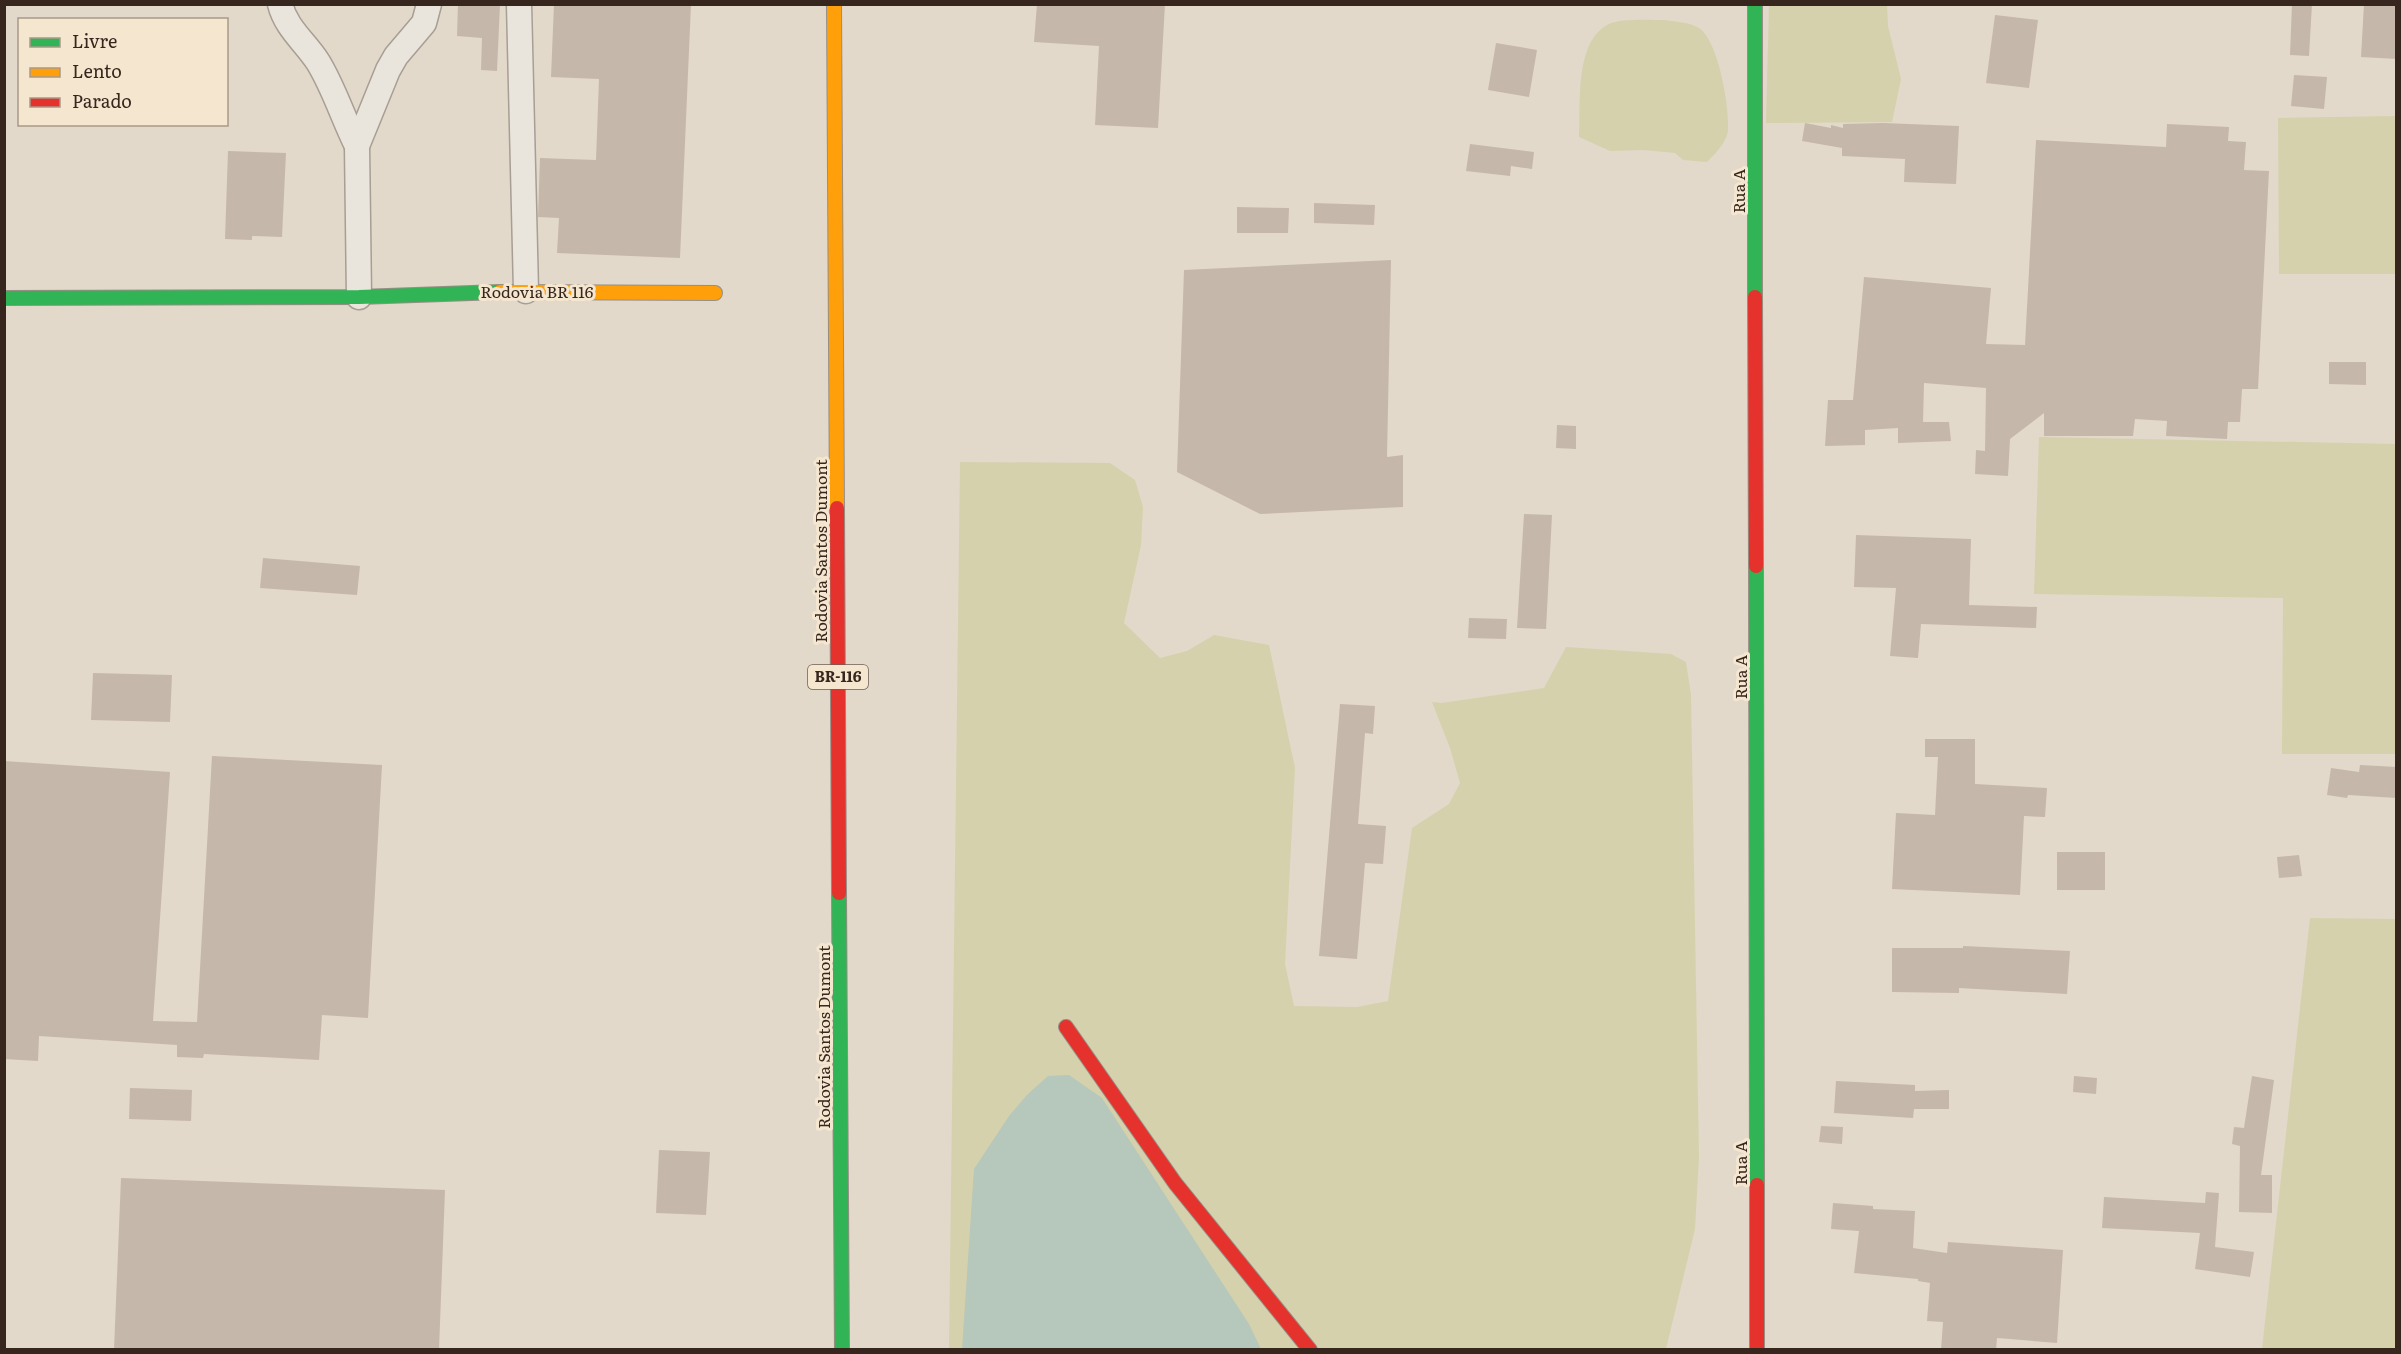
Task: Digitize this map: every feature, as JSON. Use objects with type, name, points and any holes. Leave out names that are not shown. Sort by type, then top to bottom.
[{"type":"main road","name":"Rodovia Santos Dumont","points":[[834,4],[842,1350]]},
{"type":"main road","name":"Rua A","points":[[1755,4],[1757,1350]]},
{"type":"main road","name":"Rodovia BR 116","points":[[4,298],[359,297],[526,291],[715,293]]},
{"type":"main road","points":[[1066,1027],[1175,1183],[1310,1350]]},
{"type":"street","points":[[280,4],[287,24],[316,59],[327,78],[357,146]]},
{"type":"street","points":[[359,297],[357,146],[388,70],[396,56],[424,22],[429,4]]},
{"type":"street","points":[[519,4],[526,291]]},
{"type":"shaded area","points":[[1769,5],[1887,5],[1888,26],[1901,79],[1892,122],[1766,123]]},
{"type":"shaded area","points":[[1665,20],[1697,27],[1704,33],[1717,58],[1725,91],[1728,131],[1723,144],[1707,162],[1683,160],[1675,153],[1644,150],[1610,151],[1579,137],[1582,74],[1590,44],[1598,32],[1614,22]]},
{"type":"shaded area","points":[[2396,116],[2396,274],[2279,274],[2278,118]]},
{"type":"shaded area","points":[[2039,437],[2396,444],[2396,754],[2282,754],[2283,598],[2034,594]]},
{"type":"shaded area","points":[[960,462],[1110,463],[1135,480],[1143,507],[1141,545],[1124,623],[1160,658],[1187,651],[1214,635],[1269,645],[1295,768],[1285,964],[1294,1006],[1357,1007],[1388,1001],[1412,828],[1449,804],[1460,783],[1450,748],[1432,702],[1442,703],[1544,688],[1566,647],[1671,654],[1686,662],[1691,695],[1699,1157],[1695,1229],[1666,1349],[949,1350]]},
{"type":"shaded area","points":[[2310,918],[2396,919],[2396,1349],[2262,1349]]},
{"type":"shaded area","points":[[1069,1075],[1102,1098],[1249,1324],[1261,1349],[962,1350],[974,1169],[1009,1116],[1027,1095],[1048,1076]]},
{"type":"building","points":[[458,4],[500,4],[497,71],[481,70],[482,38],[457,36]]},
{"type":"building","points":[[554,4],[691,4],[680,258],[557,253],[559,218],[538,217],[540,158],[596,160],[599,79],[551,77]]},
{"type":"building","points":[[1037,4],[1165,4],[1158,128],[1095,125],[1099,46],[1034,42]]},
{"type":"building","points":[[2292,4],[2312,4],[2309,56],[2290,55]]},
{"type":"building","points":[[2364,4],[2397,4],[2397,59],[2361,57]]},
{"type":"building","points":[[1995,15],[2038,20],[2029,88],[1986,83]]},
{"type":"building","points":[[1496,43],[1537,50],[1529,97],[1488,90]]},
{"type":"building","points":[[2294,75],[2327,77],[2324,109],[2291,106]]},
{"type":"building","points":[[1805,123],[1831,128],[1831,125],[1843,128],[1843,124],[1883,123],[1959,126],[1956,184],[1904,182],[1905,159],[1842,156],[1842,148],[1802,141]]},
{"type":"building","points":[[2167,124],[2229,127],[2228,141],[2246,142],[2244,170],[2269,171],[2258,389],[2242,389],[2240,422],[2228,422],[2227,439],[2166,436],[2167,421],[2135,419],[2133,436],[2044,436],[2044,413],[2010,439],[2008,476],[1975,474],[1976,450],[1985,451],[1986,388],[1924,383],[1923,422],[1949,422],[1951,441],[1898,443],[1898,428],[1865,430],[1865,445],[1825,446],[1828,400],[1853,400],[1864,277],[1991,288],[1986,344],[2025,345],[2036,140],[2166,147]]},
{"type":"building","points":[[1470,144],[1534,152],[1532,169],[1511,166],[1510,176],[1466,171]]},
{"type":"building","points":[[228,151],[286,153],[282,237],[252,236],[252,240],[225,239]]},
{"type":"building","points":[[1314,203],[1375,205],[1374,225],[1314,223]]},
{"type":"building","points":[[1237,207],[1289,208],[1288,233],[1237,233]]},
{"type":"building","points":[[1391,260],[1387,457],[1403,455],[1403,507],[1260,514],[1177,472],[1184,270]]},
{"type":"building","points":[[2329,362],[2366,362],[2366,385],[2329,384]]},
{"type":"building","points":[[1557,425],[1576,426],[1576,449],[1556,448]]},
{"type":"building","points":[[1524,514],[1552,515],[1546,629],[1517,628]]},
{"type":"building","points":[[1856,535],[1971,539],[1969,605],[2037,607],[2036,628],[1921,624],[1918,658],[1890,656],[1896,588],[1854,587]]},
{"type":"building","points":[[263,558],[360,566],[357,595],[260,588]]},
{"type":"building","points":[[1469,618],[1507,619],[1506,639],[1468,638]]},
{"type":"building","points":[[93,673],[172,675],[170,722],[91,720]]},
{"type":"building","points":[[1340,704],[1375,706],[1373,734],[1365,733],[1358,824],[1386,826],[1383,864],[1365,863],[1357,959],[1319,956]]},
{"type":"building","points":[[1925,739],[1975,739],[1975,784],[2047,788],[2045,817],[2024,816],[2020,895],[1892,889],[1896,813],[1935,815],[1938,757],[1925,757]]},
{"type":"building","points":[[212,756],[382,765],[368,1018],[322,1015],[319,1060],[204,1054],[203,1058],[177,1057],[177,1045],[39,1036],[38,1061],[4,1059],[4,761],[170,772],[153,1021],[197,1022]]},
{"type":"building","points":[[2360,765],[2397,767],[2397,798],[2348,795],[2347,798],[2327,795],[2331,768],[2359,772]]},
{"type":"building","points":[[2057,852],[2105,852],[2105,890],[2057,890]]},
{"type":"building","points":[[2299,855],[2302,876],[2279,878],[2277,857]]},
{"type":"building","points":[[1963,946],[2070,951],[2067,994],[1959,988],[1959,993],[1892,992],[1892,948],[1963,948]]},
{"type":"building","points":[[2074,1076],[2097,1078],[2096,1094],[2073,1092]]},
{"type":"building","points":[[2252,1076],[2274,1080],[2261,1175],[2272,1175],[2272,1213],[2239,1212],[2240,1146],[2232,1144],[2234,1127],[2244,1128]]},
{"type":"building","points":[[1836,1081],[1915,1085],[1915,1091],[1949,1090],[1949,1109],[1914,1109],[1913,1118],[1834,1113]]},
{"type":"building","points":[[130,1088],[192,1090],[191,1121],[129,1119]]},
{"type":"building","points":[[1821,1126],[1843,1127],[1842,1144],[1819,1142]]},
{"type":"building","points":[[659,1150],[710,1152],[706,1215],[656,1213]]},
{"type":"building","points":[[121,1178],[445,1190],[439,1350],[114,1350]]},
{"type":"building","points":[[2206,1192],[2219,1193],[2215,1247],[2254,1252],[2250,1277],[2195,1269],[2200,1233],[2102,1228],[2104,1197],[2205,1203]]},
{"type":"building","points":[[1833,1203],[1873,1206],[1873,1209],[1915,1211],[1913,1248],[1947,1253],[1948,1242],[2063,1250],[2057,1343],[1997,1338],[1996,1350],[1941,1350],[1943,1322],[1927,1321],[1930,1283],[1918,1281],[1918,1279],[1854,1273],[1859,1231],[1831,1229]]},
{"type":"traffic: fast","points":[[1755,4],[1755,297]]},
{"type":"traffic: fast","points":[[4,298],[359,297],[500,292]]},
{"type":"traffic: fast","points":[[1756,566],[1757,1185]]},
{"type":"traffic: fast","points":[[839,893],[842,1350]]},
{"type":"traffic: slow","points":[[834,4],[837,508]]},
{"type":"traffic: slow","points":[[500,292],[715,293]]},
{"type":"traffic: jam","points":[[1755,297],[1756,566]]},
{"type":"traffic: jam","points":[[837,508],[839,893]]},
{"type":"traffic: jam","points":[[1066,1027],[1175,1183],[1310,1350]]},
{"type":"traffic: jam","points":[[1757,1185],[1757,1350]]}]
